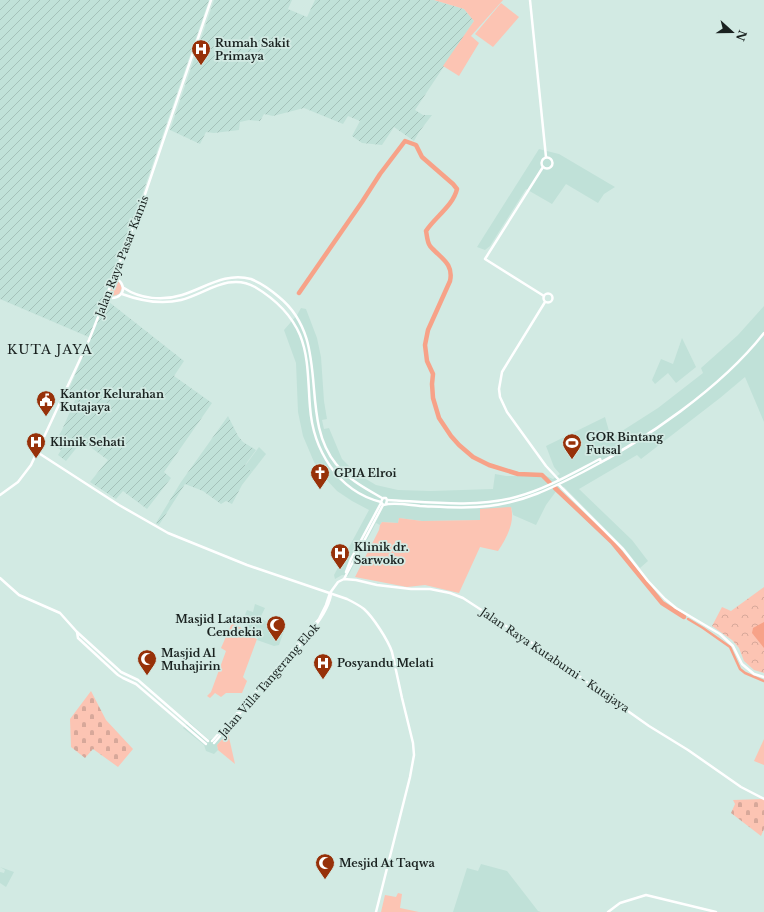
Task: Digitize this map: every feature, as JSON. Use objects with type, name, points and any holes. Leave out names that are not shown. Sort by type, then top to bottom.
[{"type":"street","name":"Jalan Raya Pasar Kamis","points":[[0,495],[22,478],[31,465],[89,340],[141,206],[211,0]]},
{"type":"street","points":[[530,0],[546,157]]},
{"type":"street","points":[[543,166],[549,168],[552,164],[550,158],[546,157]]},
{"type":"street","points":[[545,302],[551,302],[553,297],[549,294],[544,296],[485,259],[543,166],[541,162],[546,157]]},
{"type":"street","points":[[106,297],[112,299],[118,298],[122,294],[124,288],[122,282],[114,277]]},
{"type":"street","points":[[124,288],[133,294],[142,297],[169,298],[182,295],[219,280],[242,278],[252,280],[278,296],[294,312],[305,333],[311,355],[318,426],[327,450],[335,463],[348,478],[356,484],[382,498],[386,498],[387,500],[438,503],[490,502],[535,491],[601,461]]},
{"type":"street","points":[[122,294],[152,302],[166,302],[181,300],[218,285],[230,282],[240,282],[249,284],[275,302],[291,317],[302,343],[306,362],[311,417],[316,439],[326,461],[337,475],[350,487],[368,498],[383,504],[466,508],[490,506],[516,501],[559,485],[668,420],[708,389],[752,348],[764,333]]},
{"type":"street","points":[[544,296],[543,299],[545,302],[502,372],[499,389],[500,397],[507,412],[546,466],[560,480]]},
{"type":"street","points":[[37,452],[119,505],[168,533],[247,565],[331,593],[350,601],[365,610],[389,642],[415,750],[410,777],[376,912]]},
{"type":"street","points":[[559,485],[623,549],[648,581],[665,599],[676,608],[720,634],[733,646],[742,664],[754,674],[764,677]]},
{"type":"street","points":[[515,497],[516,501]]},
{"type":"street","points":[[382,498],[383,504]]},
{"type":"street","points":[[331,593],[338,582],[344,579],[361,543],[383,504],[387,500]]},
{"type":"street","points":[[0,578],[17,594],[60,613],[77,632],[122,673],[138,680],[210,742]]},
{"type":"street","name":"Jalan Raya Kutabumi - Kutajaya","points":[[344,579],[411,589],[430,588],[463,598],[552,656],[595,688],[741,787],[764,799]]},
{"type":"street","name":"Jalan Villa Tangerang Elok","points":[[210,742],[301,642],[327,605],[331,593]]},
{"type":"street","points":[[77,632],[78,638],[123,678],[136,684],[169,712],[210,742]]},
{"type":"street","points":[[136,684],[138,680]]},
{"type":"street","points":[[169,712],[172,709]]},
{"type":"street","points":[[608,912],[620,903],[646,895],[716,912]]},
{"type":"shaded area","points":[[0,0],[209,0],[140,201],[104,298],[184,361],[174,376],[212,403],[164,472],[171,478],[147,509],[123,491],[116,499],[90,482],[108,460],[82,441],[66,461],[58,455],[61,450],[53,445],[62,430],[75,400],[66,396],[91,338],[0,299]]},
{"type":"shaded area","points":[[214,0],[292,0],[288,9],[307,17],[315,0],[434,0],[464,9],[474,21],[415,110],[423,115],[432,115],[414,141],[394,127],[382,145],[362,143],[352,136],[360,121],[348,116],[343,124],[304,108],[273,116],[264,114],[260,121],[249,120],[240,122],[239,130],[214,133],[206,132],[200,144],[170,130]]},
{"type":"shaded area","points":[[539,149],[559,154],[615,187],[604,194],[598,203],[566,184],[552,204],[526,189],[490,246],[485,250],[477,247]]},
{"type":"shaded area","points":[[764,306],[764,422],[745,377],[641,459],[637,455],[579,489],[632,540],[648,561],[640,568],[625,549],[564,487],[557,490],[546,505],[536,525],[513,515],[511,507],[480,520],[422,521],[399,518],[398,523],[382,522],[380,525],[376,523],[348,576],[342,575],[335,579],[334,575],[369,510],[337,491],[323,476],[314,462],[303,436],[298,412],[296,363],[284,330],[301,308],[306,309],[317,338],[321,357],[324,401],[327,419],[322,420],[324,429],[329,428],[342,459],[356,473],[376,485],[398,490],[431,491],[493,489],[495,474],[506,476],[546,476],[553,479],[560,474],[554,467],[546,446],[605,417],[611,438],[658,408],[703,373],[701,368],[738,335]]},
{"type":"shaded area","points":[[682,338],[696,367],[676,383],[668,373],[655,384],[652,380],[661,359],[673,364]]},
{"type":"shaded area","points":[[228,416],[238,436],[243,442],[256,450],[245,465],[252,472],[242,485],[232,504],[226,501],[221,504],[203,491],[185,484],[159,525],[156,523],[181,482]]},
{"type":"shaded area","points":[[259,447],[266,454],[252,472],[245,466]]},
{"type":"shaded area","points":[[255,604],[265,608],[260,618],[284,631],[279,645],[274,646],[257,640],[258,638],[241,633],[248,616],[245,615],[247,610],[253,612]]},
{"type":"shaded area","points":[[764,622],[764,648],[752,633],[753,628]]},
{"type":"shaded area","points":[[230,719],[234,723],[227,730],[228,733],[217,745],[218,750],[214,754],[206,751],[204,745],[183,728],[189,722],[209,740],[213,738]]},
{"type":"shaded area","points":[[481,864],[507,871],[538,911],[541,912],[453,912],[467,868],[478,871]]},
{"type":"shaded area","points":[[0,867],[14,872],[6,887],[0,883],[0,872],[4,873],[5,870]]},
{"type":"green space","points":[[434,0],[503,0],[471,36],[479,43],[459,76],[443,66],[474,21],[464,9]]},
{"type":"green space","points":[[501,3],[519,17],[493,47],[475,34]]},
{"type":"green space","points":[[114,281],[119,282],[122,288],[119,294],[113,296],[109,294]]},
{"type":"green space","points":[[511,507],[511,524],[498,551],[480,547],[459,593],[425,585],[407,587],[355,577],[382,522],[398,523],[399,518],[422,521],[480,520],[480,509]]},
{"type":"green space","points":[[764,587],[764,673],[754,670],[744,661],[739,648],[732,640],[712,626],[722,607],[731,611]]},
{"type":"green space","points":[[232,623],[243,629],[242,633],[257,639],[243,677],[247,681],[242,693],[226,693],[221,697],[215,693],[210,698],[207,696],[211,692],[226,651],[221,648]]},
{"type":"green space","points":[[91,691],[106,720],[133,749],[118,767],[93,749],[85,758],[71,747],[70,719]]},
{"type":"green space","points":[[228,733],[235,764],[218,750],[217,745]]},
{"type":"green space","points":[[764,739],[764,765],[754,761]]},
{"type":"green space","points":[[764,799],[764,829],[761,836],[731,813],[735,804],[733,800]]},
{"type":"green space","points":[[398,893],[402,894],[400,908],[419,912],[381,912],[385,895],[396,897]]},
{"type":"waterway","points":[[299,293],[380,174],[405,141],[416,145],[422,157],[457,189],[452,201],[426,231],[429,244],[448,265],[451,275],[450,281],[428,330],[425,345],[427,361],[433,374],[433,398],[439,418],[451,436],[473,457],[489,465],[518,474],[542,475],[550,483]]},
{"type":"waterway","points":[[555,488],[612,542],[662,603],[684,617]]},
{"type":"waterway","points":[[688,619],[730,647],[740,669],[745,673],[764,681]]},
{"type":"place","name":"Rumah Sakit Primaya","points":[[201,66]]},
{"type":"place","name":"Kantor Kelurahan Kutajaya","points":[[46,417]]},
{"type":"place","name":"Klinik Sehati","points":[[36,459]]},
{"type":"place","name":"GOR Bintang Futsal","points":[[572,460]]},
{"type":"place","name":"GPIA Elroi","points":[[320,490]]},
{"type":"place","name":"Klinik dr. Sarwoko","points":[[340,570]]},
{"type":"place","name":"Masjid Latansa Cendekia","points":[[276,642]]},
{"type":"place","name":"Masjid Al Muhajirin","points":[[147,676]]},
{"type":"place","name":"Posyandu Melati","points":[[323,680]]},
{"type":"place","name":"Mesjid At Taqwa","points":[[325,880]]},
{"type":"district","name":"KUTA JAYA","points":[[50,349]]}]
